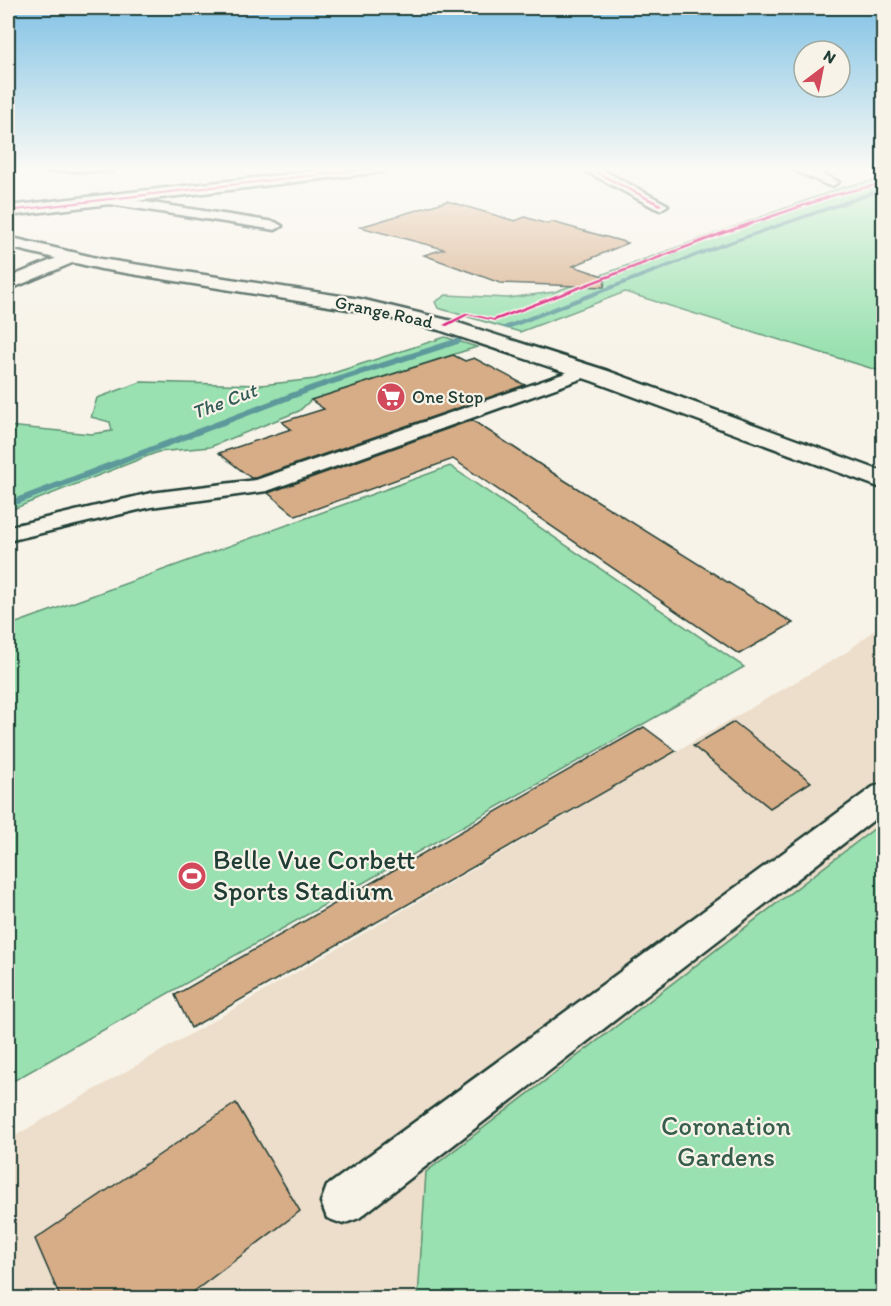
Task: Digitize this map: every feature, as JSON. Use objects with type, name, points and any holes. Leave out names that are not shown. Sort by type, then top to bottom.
[{"type":"main road","name":"Grange Road","points":[[8,242],[101,264],[360,304],[445,325],[586,371],[884,481]]},
{"type":"main road","points":[[8,285],[71,257]]},
{"type":"lane","points":[[8,534],[152,500],[259,486],[586,371]]},
{"type":"lane","points":[[343,1202],[884,795]]},
{"type":"shaded area","points":[[883,623],[883,822],[427,1172],[418,1298],[8,1298],[8,1140],[847,652]]},
{"type":"green space","points":[[728,229],[883,229],[883,372],[625,292],[520,332],[438,308],[435,302],[446,295],[508,298],[554,292]]},
{"type":"green space","points":[[445,337],[477,347],[311,400],[299,411],[210,447],[158,452],[8,511],[8,426],[91,434],[112,431],[110,422],[91,417],[97,398],[141,382],[261,385],[315,379]]},
{"type":"green space","name":"Belle Vue Corbett Sports Stadium","points":[[450,466],[744,667],[8,1084],[8,626]]},
{"type":"green space","name":"Coronation Gardens","points":[[883,822],[883,1298],[418,1298],[426,1172]]},
{"type":"building","points":[[367,229],[577,229],[628,243],[573,266],[606,277],[604,287],[500,283],[424,255],[444,249]]},
{"type":"building","name":"One Stop","points":[[453,355],[465,361],[474,358],[525,385],[255,478],[251,478],[219,453],[291,429],[282,422],[324,409],[311,400]]},
{"type":"building","points":[[472,420],[793,623],[739,654],[453,459],[296,516],[268,493]]},
{"type":"building","points":[[734,722],[811,782],[770,808],[693,746]]},
{"type":"building","points":[[644,727],[676,751],[191,1028],[175,995]]},
{"type":"building","points":[[236,1103],[300,1211],[184,1299],[61,1299],[35,1239]]},
{"type":"waterway","name":"The Cut","points":[[505,327],[769,229]]},
{"type":"waterway","name":"The Cut","points":[[8,505],[315,387],[458,341]]},
{"type":"cycle path","points":[[445,325],[467,314],[493,320],[735,229]]},
{"type":"place","name":"One Stop","points":[[391,397]]},
{"type":"place","name":"Belle Vue Corbett Sports Stadium","points":[[192,876]]}]
